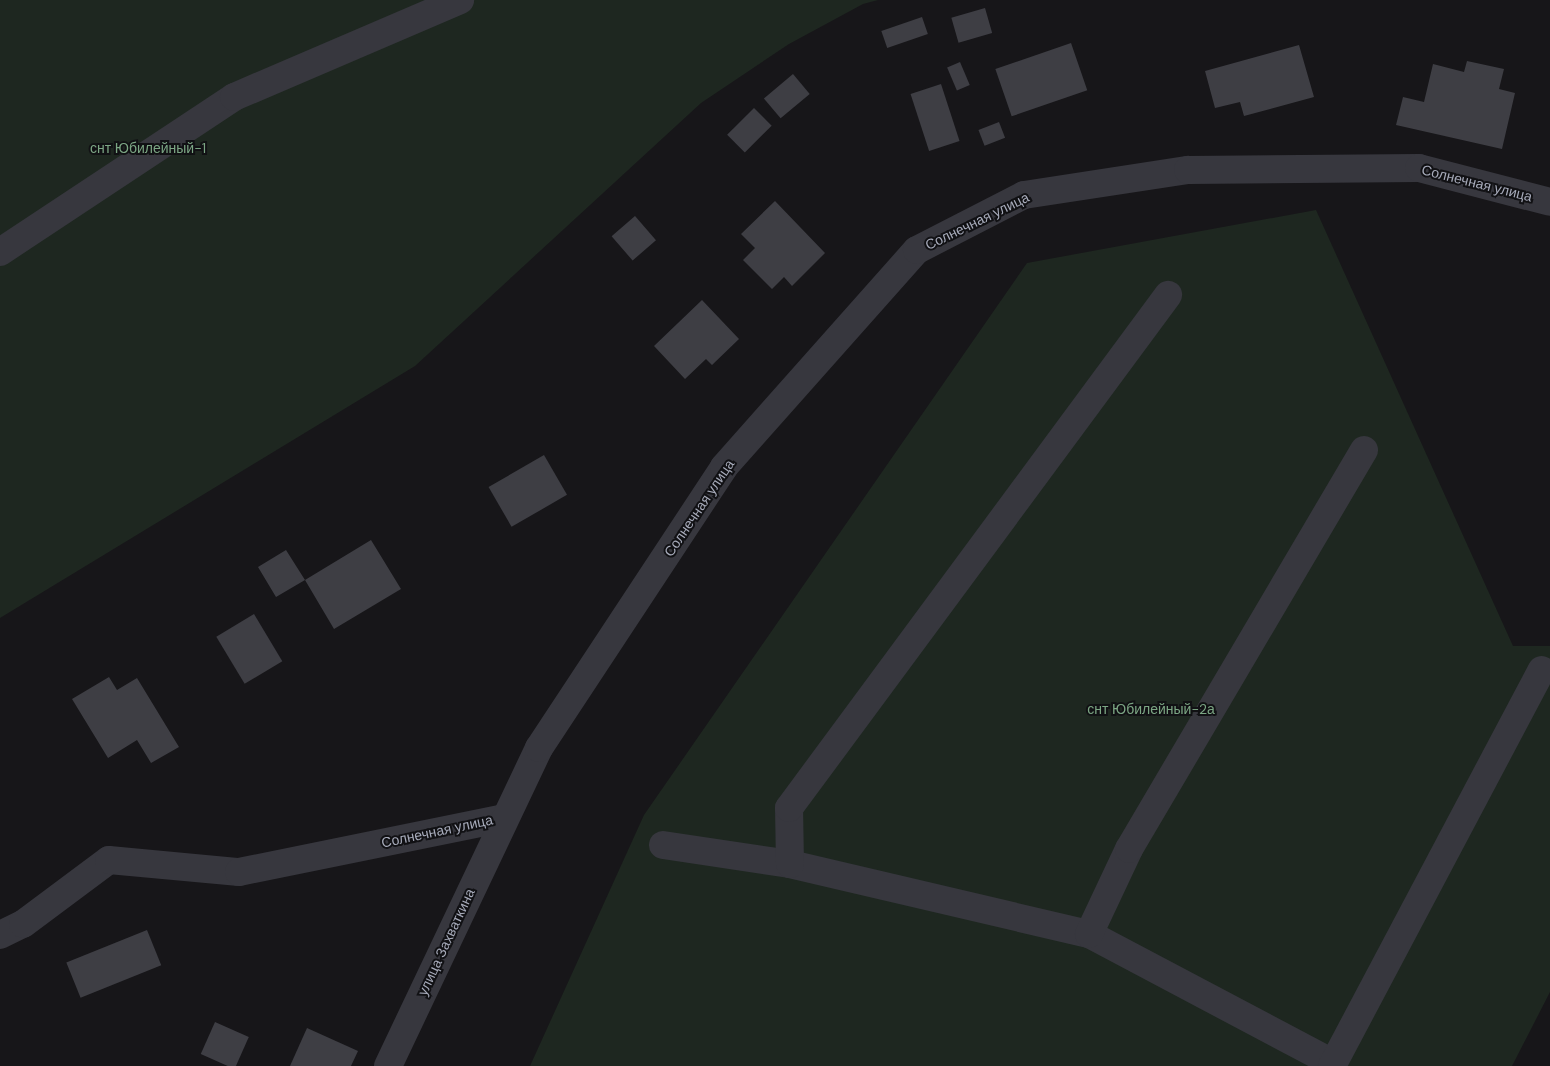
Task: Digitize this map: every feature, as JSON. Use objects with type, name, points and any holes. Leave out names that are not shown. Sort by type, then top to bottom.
[{"type":"street","points":[[0,252],[234,97],[460,0]]},
{"type":"street","name":"Солнечная улица","points":[[0,935],[23,924],[109,860],[239,872],[505,818],[539,748],[724,468],[917,250],[1024,195],[1188,170],[1419,168],[1550,202]]},
{"type":"street","points":[[790,864],[789,808],[1168,295]]},
{"type":"street","points":[[1089,934],[1129,849],[1364,450]]},
{"type":"street","points":[[663,845],[790,864],[1089,934],[1333,1064],[1542,670]]},
{"type":"street","name":"улица Захваткина","points":[[388,1066],[505,818]]},
{"type":"green space","name":"снт Юбилейный-1","points":[[0,0],[878,0],[863,4],[789,44],[701,103],[415,366],[0,618]]},
{"type":"green space","name":"снт Юбилейный-2а","points":[[1316,210],[1513,646],[1550,646],[1550,992],[1512,1066],[530,1066],[644,815],[1027,263]]},
{"type":"building","points":[[985,8],[992,33],[959,43],[951,18]]},
{"type":"building","points":[[922,17],[928,34],[887,48],[881,31]]},
{"type":"building","points":[[1071,43],[1087,90],[1012,116],[995,69]]},
{"type":"building","points":[[1299,45],[1314,97],[1244,116],[1240,102],[1215,108],[1205,71]]},
{"type":"building","points":[[1467,61],[1504,69],[1499,89],[1515,93],[1502,149],[1396,125],[1403,97],[1424,102],[1433,64],[1464,72]]},
{"type":"building","points":[[960,62],[970,85],[957,90],[947,67]]},
{"type":"building","points":[[793,74],[810,94],[781,118],[764,98]]},
{"type":"building","points":[[941,84],[960,141],[929,151],[911,94]]},
{"type":"building","points":[[754,108],[772,126],[745,153],[727,135]]},
{"type":"building","points":[[999,122],[1005,138],[985,146],[978,130]]},
{"type":"building","points":[[775,201],[825,253],[792,286],[784,277],[772,289],[743,260],[755,248],[741,234]]},
{"type":"building","points":[[635,216],[656,240],[633,260],[612,236]]},
{"type":"building","points":[[702,300],[739,339],[712,365],[706,359],[685,379],[654,346]]},
{"type":"building","points":[[544,455],[567,495],[512,527],[489,487]]},
{"type":"building","points":[[371,540],[401,589],[334,629],[305,580]]},
{"type":"building","points":[[286,550],[305,580],[276,597],[258,567]]},
{"type":"building","points":[[254,614],[282,661],[245,684],[216,637]]},
{"type":"building","points":[[109,677],[117,690],[137,678],[179,747],[151,763],[137,740],[108,758],[72,699]]},
{"type":"building","points":[[147,930],[161,965],[81,998],[66,963]]},
{"type":"building","points":[[215,1022],[249,1037],[236,1066],[228,1066],[201,1054]]},
{"type":"building","points":[[307,1028],[358,1051],[351,1066],[290,1066]]}]
